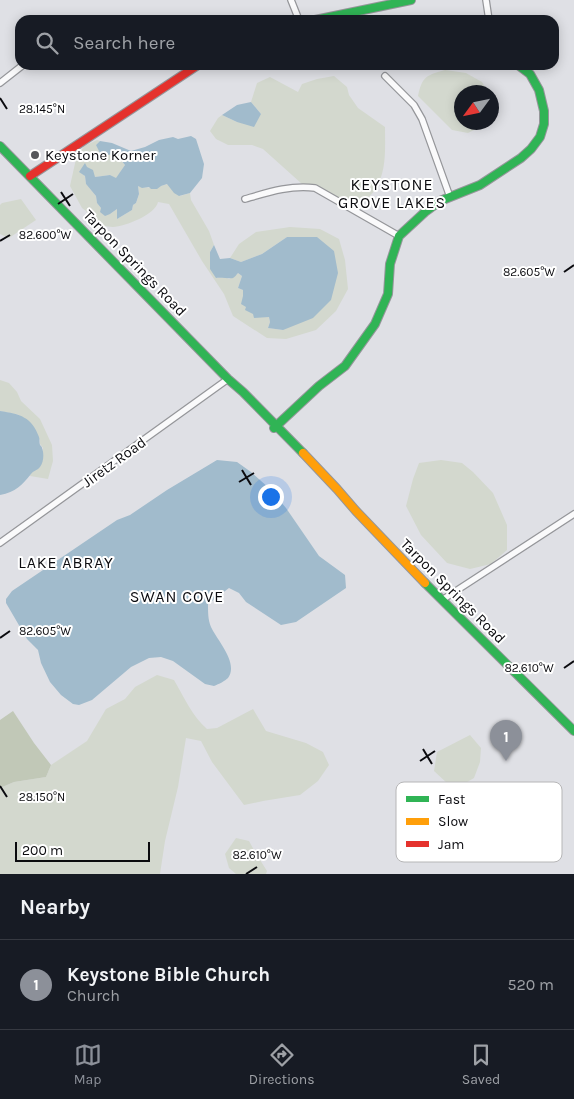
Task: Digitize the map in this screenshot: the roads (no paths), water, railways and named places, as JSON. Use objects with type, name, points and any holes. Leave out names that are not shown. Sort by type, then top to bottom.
[{"type":"main road","points":[[339,15],[411,0]]},
{"type":"main road","points":[[30,176],[190,70]]},
{"type":"main road","points":[[274,428],[319,386],[345,366],[375,324],[388,294],[390,264],[399,236],[440,201],[480,185],[521,158],[540,137],[544,124],[544,111],[539,90],[530,74],[525,70]]},
{"type":"main road","name":"Tarpon Springs Road","points":[[0,146],[228,379],[240,395],[334,492],[356,511],[442,600],[574,731]]},
{"type":"street","points":[[291,0],[297,15]]},
{"type":"street","points":[[486,0],[489,15]]},
{"type":"street","points":[[0,83],[17,70]]},
{"type":"street","points":[[385,76],[414,105],[422,119],[450,197]]},
{"type":"street","points":[[245,199],[289,187],[315,188],[399,236]]},
{"type":"street","name":"Jiretz Road","points":[[0,543],[228,379]]},
{"type":"street","points":[[442,600],[574,514]]},
{"type":"water","points":[[251,102],[261,114],[254,127],[222,115],[237,105]]},
{"type":"water","points":[[191,136],[196,139],[204,164],[202,178],[190,193],[179,196],[167,184],[157,189],[138,186],[139,194],[132,210],[117,219],[117,209],[105,216],[100,212],[101,208],[97,203],[96,196],[86,184],[85,176],[79,172],[85,163],[87,167],[93,170],[95,177],[110,175],[116,178],[125,165],[121,160],[119,152],[105,156],[100,153],[96,145],[100,141],[112,143],[131,151],[159,140]]},
{"type":"water","points":[[287,237],[317,237],[334,251],[338,273],[331,300],[313,318],[283,330],[268,328],[269,317],[254,318],[253,314],[245,310],[246,307],[241,304],[243,290],[238,288],[242,276],[238,273],[233,278],[216,278],[210,269],[210,252],[214,245],[220,259],[230,258],[241,262],[262,254]]},
{"type":"water","points":[[0,411],[19,415],[33,425],[39,437],[43,455],[40,467],[21,485],[10,492],[0,495]]},
{"type":"water","points":[[217,460],[237,462],[269,488],[286,508],[319,556],[345,575],[346,588],[296,622],[281,625],[246,602],[239,593],[229,588],[208,604],[211,627],[226,652],[231,666],[228,678],[214,686],[205,684],[173,661],[161,657],[149,658],[131,667],[92,700],[79,705],[73,704],[61,695],[50,682],[41,663],[38,650],[27,639],[6,603],[6,599],[12,591],[117,520],[130,515]]},
{"type":"place","name":"Keystone Korner","points":[[35,155]]},
{"type":"place","name":"Keystone Bible Church","points":[[506,761]]},
{"type":"district","name":"KEYSTONE GROVE LAKES","points":[[392,193]]},
{"type":"district","name":"LAKE ABRAY","points":[[66,562]]},
{"type":"district","name":"SWAN COVE","points":[[177,596]]}]
